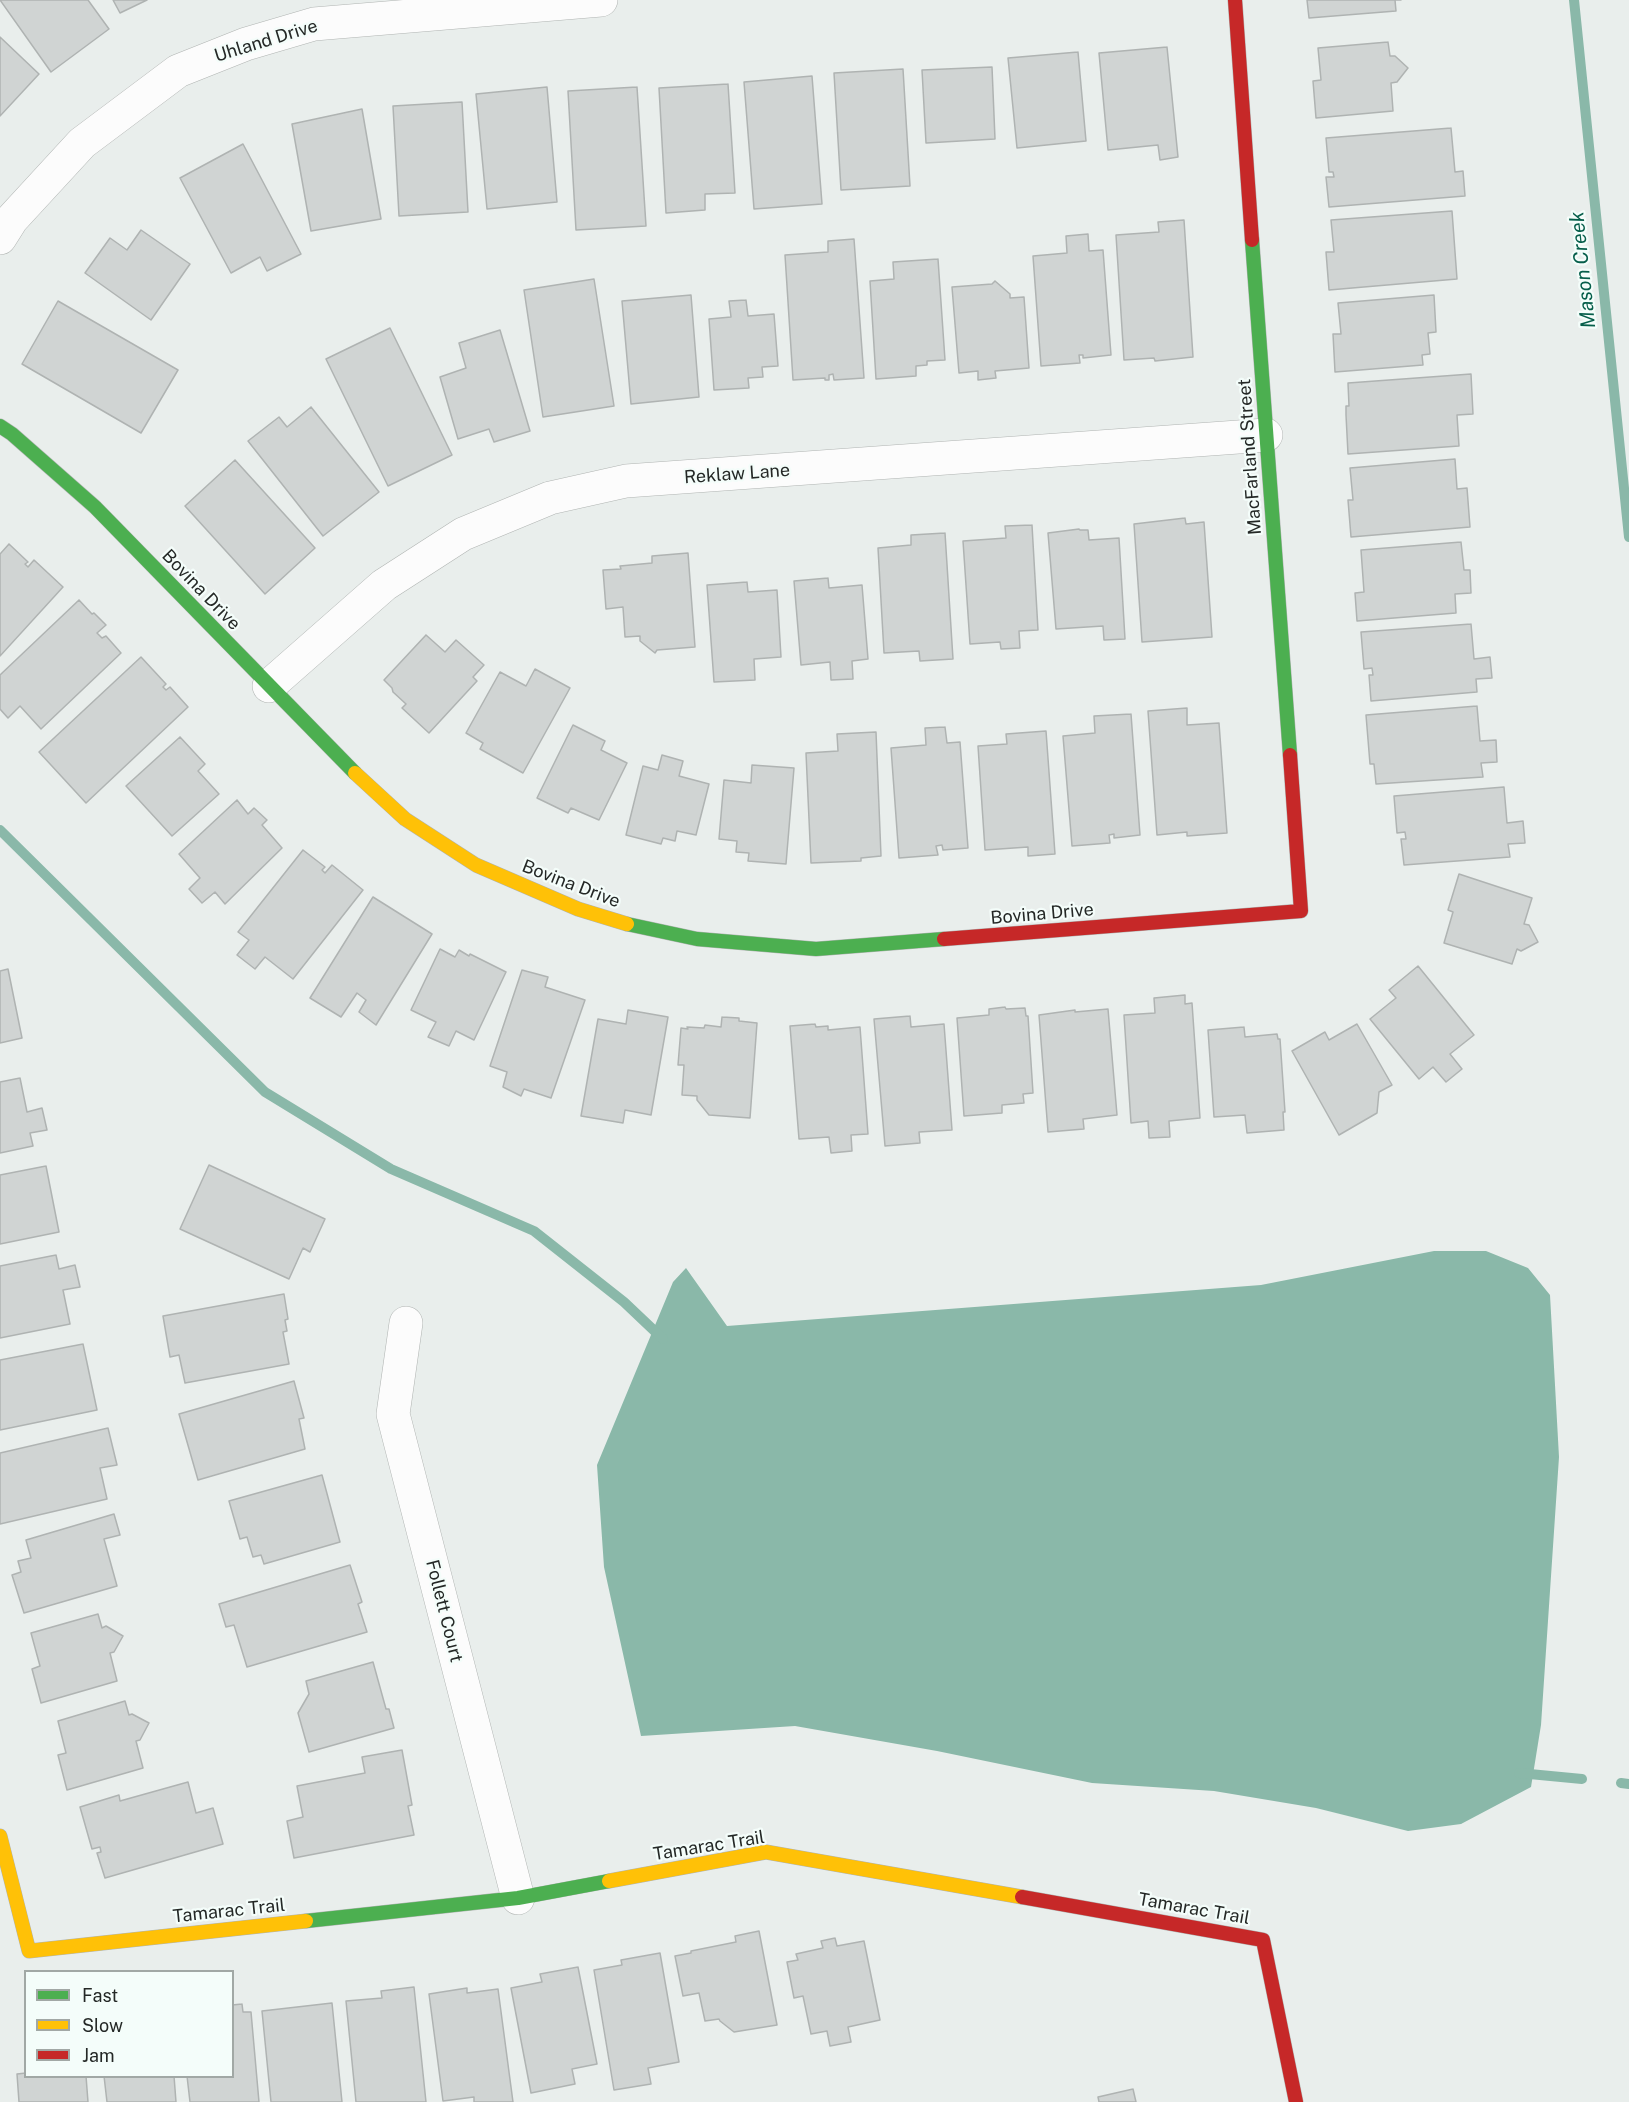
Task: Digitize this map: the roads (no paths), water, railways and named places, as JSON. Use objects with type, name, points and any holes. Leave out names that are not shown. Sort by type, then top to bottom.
[{"type":"street","name":"Uhland Drive","points":[[0,238],[12,219],[82,143],[178,71],[236,48],[314,24],[601,0]]},
{"type":"street","name":"MacFarland Street","points":[[1235,0],[1302,911]]},
{"type":"street","name":"Bovina Drive","points":[[0,426],[95,507],[268,687],[342,761],[405,819],[476,865],[578,909],[638,927],[697,939],[816,949],[1302,911]]},
{"type":"street","name":"Reklaw Lane","points":[[268,687],[384,585],[463,534],[550,498],[626,481],[1266,435]]},
{"type":"street","name":"Follett Court","points":[[406,1323],[393,1414],[518,1898]]},
{"type":"street","name":"Tamarac Trail","points":[[0,1836],[29,1951],[518,1898],[766,1852],[1263,1940],[1296,2102]]},
{"type":"waterway","name":"Mason Creek","points":[[1574,0],[1629,537]]},
{"type":"waterway","points":[[0,830],[265,1092],[391,1169],[534,1231],[624,1302],[663,1339]]},
{"type":"waterway","points":[[1519,1773],[1582,1779]]},
{"type":"waterway","points":[[1621,1783],[1629,1784]]}]
